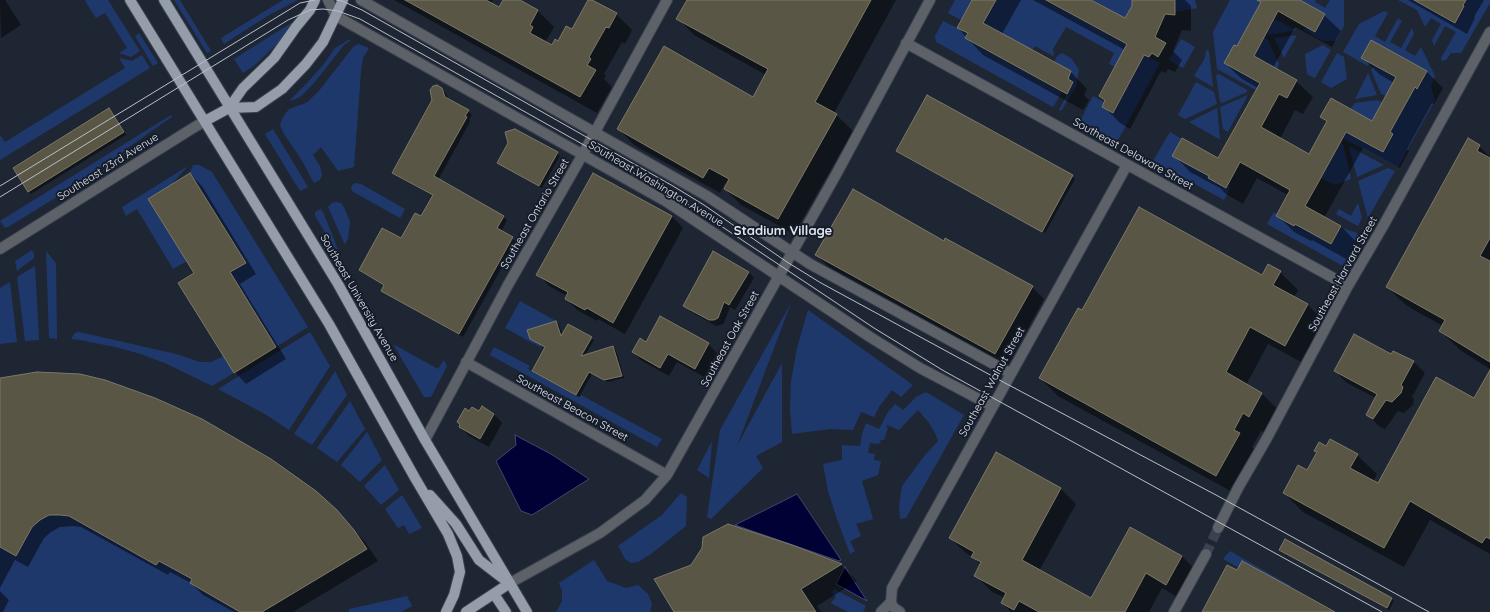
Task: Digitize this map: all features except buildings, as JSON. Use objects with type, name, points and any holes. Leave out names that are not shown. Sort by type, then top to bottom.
[{"type":"main road","points":[[130,0],[206,121],[329,324],[448,534],[457,556],[460,572],[454,595],[446,612]]},
{"type":"main road","name":"Southeast University Avenue","points":[[164,0],[338,284],[425,440],[527,612]]},
{"type":"main road","points":[[229,108],[243,88],[274,58],[310,10],[315,0]]},
{"type":"main road","points":[[229,108],[256,107],[282,89],[310,59],[323,42],[343,0]]},
{"type":"main road","name":"Southeast 23rd Avenue","points":[[206,121],[229,108]]},
{"type":"main road","points":[[415,478],[456,524],[479,560],[510,583]]},
{"type":"main road","name":"Southeast Oak Street","points":[[466,612],[510,583]]},
{"type":"main road","points":[[494,594],[506,612]]},
{"type":"street","points":[[328,0],[336,16]]},
{"type":"street","name":"Southeast Washington Avenue","points":[[361,0],[707,196],[810,264],[1010,373]]},
{"type":"street","name":"Southeast Ontario Street","points":[[425,440],[534,238],[583,154],[667,0]]},
{"type":"street","name":"Southeast Oak Street","points":[[510,583],[600,533],[645,500],[667,475],[838,171],[930,0]]},
{"type":"street","name":"Southeast Washington Avenue","points":[[336,16],[667,202],[870,337],[920,368],[992,406]]},
{"type":"street","name":"Southeast Harvard Street","points":[[1218,528],[1238,488],[1267,438],[1348,286],[1382,228],[1490,32]]},
{"type":"street","name":"Southeast Delaware Street","points":[[906,43],[1348,286]]},
{"type":"street","name":"Southeast 23rd Avenue","points":[[0,249],[206,121]]},
{"type":"street","name":"Southeast Walnut Street","points":[[891,602],[892,588],[1010,373],[1127,165]]},
{"type":"street","name":"Southeast Beacon Street","points":[[466,362],[667,475]]},
{"type":"street","points":[[1174,612],[1206,554]]},
{"type":"street","points":[[881,612],[891,602],[900,612]]},
{"type":"shaded area","points":[[108,0],[140,51],[131,57],[119,53],[127,48],[105,13],[96,18],[85,1]]},
{"type":"shaded area","points":[[174,0],[180,0],[211,51],[207,53]]},
{"type":"shaded area","points":[[283,0],[298,0],[269,15],[224,44],[221,38]]},
{"type":"shaded area","points":[[955,0],[972,0],[961,20],[948,13]]},
{"type":"shaded area","points":[[996,0],[1046,0],[1127,44],[1115,67],[1109,64],[1114,53],[1066,27],[1053,49],[1053,56],[1035,46],[1032,50],[983,23]]},
{"type":"shaded area","points":[[1091,0],[1132,0],[1132,6],[1125,18]]},
{"type":"shaded area","points":[[1175,0],[1195,0],[1197,8],[1175,12]]},
{"type":"shaded area","points":[[1230,0],[1259,0],[1261,2],[1237,46],[1234,45],[1224,63],[1260,83],[1256,90],[1217,69],[1213,32]]},
{"type":"shaded area","points":[[1300,0],[1316,0],[1315,2],[1325,8],[1330,0],[1344,0],[1344,26],[1336,41],[1323,41],[1304,30],[1306,27],[1315,31],[1325,14]]},
{"type":"shaded area","points":[[1398,0],[1414,0],[1455,23],[1466,0],[1490,0],[1490,3],[1461,53],[1451,53],[1446,60],[1442,61],[1441,58],[1456,32],[1445,26],[1434,46],[1432,40],[1441,24],[1431,18],[1425,27],[1417,10]]},
{"type":"shaded area","points":[[1384,11],[1388,13],[1375,36],[1385,42],[1398,18],[1402,21],[1390,42],[1401,48],[1412,28],[1414,34],[1405,50],[1415,56],[1421,47],[1435,76],[1431,86],[1435,100],[1398,167],[1343,138],[1346,132],[1383,152],[1393,134],[1390,132],[1415,87],[1417,88],[1427,71],[1371,40],[1361,57],[1370,62],[1368,66],[1343,52],[1359,24]]},
{"type":"shaded area","points":[[1275,19],[1296,30],[1270,35],[1267,33]]},
{"type":"shaded area","points":[[943,21],[968,33],[965,38],[1062,92],[1053,107],[936,42],[935,36]]},
{"type":"shaded area","points":[[291,23],[292,24],[287,33],[278,43],[255,65],[243,73],[234,59]]},
{"type":"shaded area","points":[[139,33],[158,63],[153,66],[135,36]]},
{"type":"shaded area","points":[[1297,35],[1284,58],[1274,38]]},
{"type":"shaded area","points":[[1264,37],[1268,40],[1279,64],[1277,69],[1254,56]]},
{"type":"shaded area","points":[[350,39],[350,41],[344,45],[314,83],[300,97],[291,101],[290,100],[324,64],[335,48]]},
{"type":"shaded area","points":[[1181,39],[1195,47],[1183,68],[1169,60]]},
{"type":"shaded area","points":[[359,44],[369,48],[363,58],[361,71],[354,167],[338,171],[321,147],[313,155],[320,166],[322,175],[320,180],[314,183],[280,125],[283,117],[289,109],[306,103],[318,92],[354,46]]},
{"type":"shaded area","points":[[1323,45],[1331,50],[1315,78],[1307,74],[1305,54]]},
{"type":"shaded area","points":[[1206,50],[1209,51],[1213,87],[1194,76],[1205,58]]},
{"type":"shaded area","points":[[1062,53],[1072,59],[1079,70],[1076,87],[1061,111],[1059,110],[1073,82],[1068,79],[1071,71],[1054,62],[1057,56]]},
{"type":"shaded area","points":[[1337,53],[1344,57],[1347,79],[1331,88],[1321,82]]},
{"type":"shaded area","points":[[142,55],[150,68],[0,160],[0,135],[5,142],[125,68],[119,58],[132,61]]},
{"type":"shaded area","points":[[1144,55],[1160,63],[1117,142],[1080,121],[1093,96],[1104,102],[1102,107],[1114,113]]},
{"type":"shaded area","points":[[1374,65],[1396,77],[1386,96],[1381,94],[1371,70]]},
{"type":"shaded area","points":[[1368,73],[1377,95],[1355,99]]},
{"type":"shaded area","points":[[1219,74],[1247,90],[1247,92],[1222,103],[1220,102],[1216,75]]},
{"type":"shaded area","points":[[1196,82],[1214,92],[1217,104],[1185,119],[1178,115]]},
{"type":"shaded area","points":[[1248,95],[1228,132],[1223,129],[1220,107]]},
{"type":"shaded area","points":[[1377,100],[1382,102],[1372,121],[1350,109],[1355,103]]},
{"type":"shaded area","points":[[1217,108],[1220,139],[1189,122]]},
{"type":"shaded area","points":[[171,115],[172,117],[129,147],[112,161],[65,192],[8,227],[5,228],[0,221]]},
{"type":"shaded area","points":[[273,129],[308,187],[300,191],[265,134]]},
{"type":"shaded area","points":[[1170,132],[1182,139],[1209,176],[1208,178],[1226,188],[1227,186],[1230,188],[1224,200],[1153,161]]},
{"type":"shaded area","points":[[1341,142],[1343,144],[1351,179],[1335,185],[1321,178]]},
{"type":"shaded area","points":[[1350,147],[1384,165],[1357,177],[1349,148]]},
{"type":"shaded area","points":[[193,165],[199,165],[212,172],[308,327],[276,347],[230,272],[245,262],[190,173]]},
{"type":"shaded area","points":[[188,166],[171,185],[148,199],[187,261],[173,269],[137,209],[126,216],[122,207]]},
{"type":"shaded area","points":[[1388,168],[1395,171],[1368,218],[1358,181]]},
{"type":"shaded area","points":[[356,183],[361,184],[405,209],[400,218],[352,191],[351,187]]},
{"type":"shaded area","points":[[332,203],[341,203],[344,207],[350,222],[348,238],[345,245],[328,207]]},
{"type":"shaded area","points":[[1358,203],[1362,218],[1358,226],[1336,214],[1339,209],[1351,216]]},
{"type":"shaded area","points":[[321,209],[339,252],[337,252],[315,216],[315,212]]},
{"type":"shaded area","points":[[1274,212],[1277,214],[1276,216],[1294,225],[1295,224],[1331,244],[1341,227],[1355,232],[1359,236],[1343,266],[1267,224]]},
{"type":"shaded area","points":[[32,250],[34,258],[17,271],[15,261]]},
{"type":"shaded area","points":[[46,251],[56,263],[57,339],[49,338]]},
{"type":"shaded area","points":[[35,266],[39,340],[25,341],[17,277]]},
{"type":"shaded area","points":[[10,282],[17,342],[0,344],[0,288]]},
{"type":"shaded area","points":[[520,301],[556,321],[527,330],[530,339],[541,345],[540,347],[505,328]]},
{"type":"shaded area","points":[[791,303],[737,446],[782,363],[782,442],[756,456],[763,468],[711,519],[707,517],[720,430]]},
{"type":"shaded area","points":[[808,310],[913,385],[901,397],[892,390],[879,407],[874,417],[861,412],[853,430],[830,429],[792,434],[790,410],[791,381],[797,348]]},
{"type":"shaded area","points":[[79,332],[176,354],[200,362],[211,362],[224,356],[234,373],[212,386],[167,364],[141,354],[115,347],[71,339],[75,333]]},
{"type":"shaded area","points":[[310,332],[330,366],[289,430],[265,414],[218,389]]},
{"type":"shaded area","points":[[393,344],[438,369],[444,360],[447,366],[431,397],[424,397]]},
{"type":"shaded area","points":[[494,347],[530,366],[528,369],[580,397],[581,395],[662,439],[657,447],[490,355]]},
{"type":"shaded area","points":[[335,371],[347,395],[312,445],[294,434]]},
{"type":"shaded area","points":[[37,372],[80,374],[105,380],[155,398],[202,419],[271,459],[316,491],[337,510],[354,530],[367,549],[263,612],[0,612],[0,378]]},
{"type":"shaded area","points":[[926,392],[964,415],[906,518],[900,519],[899,506],[902,486],[925,455],[938,441],[935,433],[918,410],[899,430],[887,425],[886,427],[888,428],[884,440],[881,440],[879,444],[870,443],[868,453],[875,454],[874,460],[881,461],[878,475],[862,481],[873,519],[856,524],[861,536],[850,541],[855,551],[850,554],[828,491],[823,464],[842,460],[842,445],[860,446],[866,423],[879,429],[888,412],[895,404],[903,410],[916,397]]},
{"type":"shaded area","points":[[350,401],[365,429],[337,462],[317,448]]},
{"type":"shaded area","points":[[367,432],[382,460],[360,482],[341,465]]},
{"type":"shaded area","points":[[515,435],[551,454],[589,479],[532,515],[521,511],[496,461],[516,445]]},
{"type":"shaded area","points":[[712,441],[709,478],[697,470]]},
{"type":"shaded area","points":[[385,465],[399,490],[381,505],[364,486]]},
{"type":"shaded area","points":[[681,493],[687,497],[686,526],[651,554],[638,562],[631,563],[625,559],[618,546],[662,515]]},
{"type":"shaded area","points":[[797,494],[841,560],[839,561],[735,525]]},
{"type":"shaded area","points":[[402,495],[422,528],[409,534],[404,525],[398,528],[385,509]]},
{"type":"shaded area","points":[[1230,551],[1291,586],[1290,587],[1239,568],[1223,559]]},
{"type":"shaded area","points":[[594,560],[607,581],[626,588],[638,585],[648,594],[652,604],[650,612],[556,612],[562,601],[562,591],[559,583]]},
{"type":"shaded area","points":[[845,567],[867,601],[836,584]]},
{"type":"shaded area","points":[[834,589],[866,606],[863,612],[848,612],[831,603],[836,597],[832,593]]},
{"type":"shaded area","points":[[407,596],[412,606],[401,612],[349,612],[349,609]]},
{"type":"tunnel","points":[[1206,554],[1218,528]]},
{"type":"tram line","points":[[0,186],[300,3],[315,0]]},
{"type":"tram line","points":[[336,0],[342,1],[362,10],[673,186],[821,283],[1216,495],[1429,612]]},
{"type":"tram line","points":[[0,197],[288,20],[310,10],[323,9],[338,11],[360,19],[671,194],[874,328],[944,371],[1382,612]]},
{"type":"district","name":"Stadium Village","points":[[783,231]]}]
